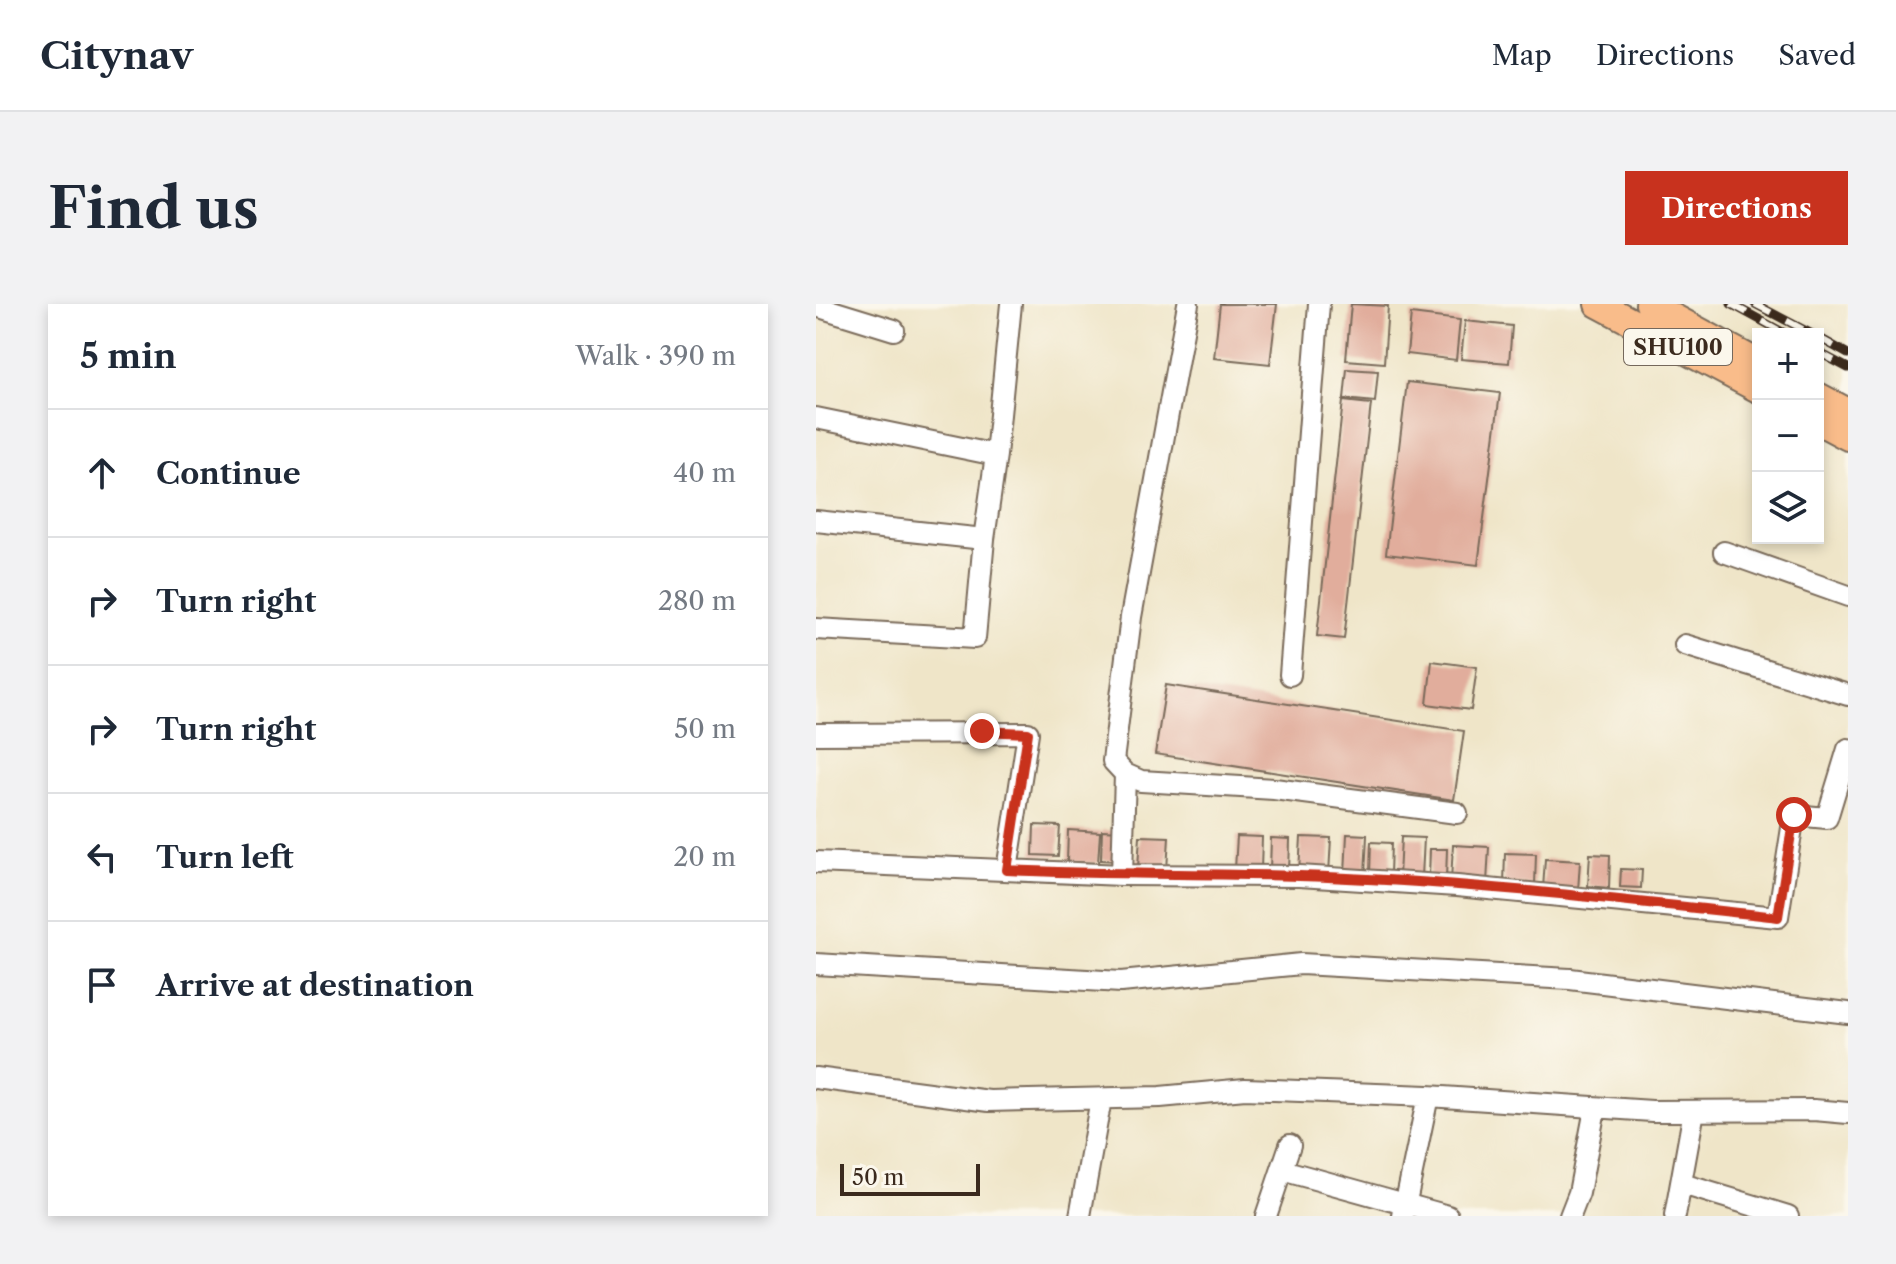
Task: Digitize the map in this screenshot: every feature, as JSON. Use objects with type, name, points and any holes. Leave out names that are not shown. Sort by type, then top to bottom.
[{"type":"main road","name":"SHU100","points":[[1598,304],[1752,386]]},
{"type":"main road","name":"SHU100","points":[[1649,304],[1752,360]]},
{"type":"main road","points":[[1824,399],[1848,412]]},
{"type":"main road","points":[[1824,424],[1848,437]]},
{"type":"street","points":[[816,629],[975,638],[1011,304]]},
{"type":"street","points":[[1188,304],[1131,617],[1113,761],[1125,774],[1141,781],[1274,789],[1457,813]]},
{"type":"street","points":[[1290,675],[1319,304]]},
{"type":"street","points":[[816,306],[894,330]]},
{"type":"street","points":[[816,418],[996,455]]},
{"type":"street","points":[[816,521],[984,539]]},
{"type":"street","points":[[1724,552],[1848,596]]},
{"type":"street","points":[[1685,645],[1848,695]]},
{"type":"street","points":[[816,734],[1028,733],[1007,870]]},
{"type":"street","points":[[816,862],[1122,875],[1299,876],[1778,917],[1794,815],[1827,818],[1848,749]]},
{"type":"street","points":[[1122,875],[1125,774]]},
{"type":"street","points":[[816,964],[1121,982],[1301,964],[1570,979],[1848,1013]]},
{"type":"street","points":[[816,1078],[989,1101],[1101,1099],[1245,1089],[1428,1096],[1595,1109],[1814,1110],[1848,1113]]},
{"type":"street","points":[[1406,1209],[1428,1096]]},
{"type":"street","points":[[1080,1216],[1101,1099]]},
{"type":"street","points":[[1570,1216],[1579,1193],[1595,1109]]},
{"type":"street","points":[[1675,1216],[1694,1111]]},
{"type":"street","points":[[1266,1216],[1290,1145]]},
{"type":"street","points":[[1282,1170],[1406,1209],[1448,1216]]},
{"type":"street","points":[[1682,1184],[1788,1216]]},
{"type":"building","points":[[1220,304],[1277,304],[1270,364],[1214,358]]},
{"type":"building","points":[[1351,304],[1388,306],[1384,363],[1346,360]]},
{"type":"building","points":[[1411,314],[1460,320],[1456,360],[1407,354]]},
{"type":"building","points":[[1465,321],[1512,326],[1509,363],[1461,359]]},
{"type":"building","points":[[1347,369],[1378,371],[1375,402],[1344,399]]},
{"type":"building","points":[[1407,382],[1500,393],[1478,565],[1386,554]]},
{"type":"building","points":[[1343,401],[1371,404],[1344,639],[1317,636]]},
{"type":"building","points":[[1432,661],[1477,667],[1471,710],[1427,704]]},
{"type":"building","points":[[1166,685],[1464,731],[1454,800],[1155,754]]},
{"type":"building","points":[[1034,825],[1060,826],[1058,856],[1033,855]]},
{"type":"building","points":[[1068,830],[1100,832],[1098,863],[1067,862]]},
{"type":"building","points":[[1102,830],[1121,831],[1120,861],[1101,860]]},
{"type":"building","points":[[1347,834],[1367,835],[1365,875],[1345,874]]},
{"type":"building","points":[[1140,836],[1169,837],[1167,870],[1138,868]]},
{"type":"building","points":[[1237,836],[1262,837],[1261,870],[1235,869]]},
{"type":"building","points":[[1301,837],[1331,838],[1329,874],[1299,872]]},
{"type":"building","points":[[1401,837],[1424,838],[1422,877],[1399,877]]},
{"type":"building","points":[[1271,838],[1290,839],[1289,872],[1270,871]]},
{"type":"building","points":[[1371,842],[1391,843],[1390,875],[1370,874]]},
{"type":"building","points":[[1453,845],[1489,847],[1487,883],[1451,881]]},
{"type":"building","points":[[1430,849],[1447,849],[1446,879],[1429,878]]},
{"type":"building","points":[[1505,853],[1536,854],[1535,885],[1504,884]]},
{"type":"building","points":[[1590,854],[1610,855],[1609,888],[1588,886]]},
{"type":"building","points":[[1545,859],[1580,861],[1578,891],[1543,889]]},
{"type":"building","points":[[1621,869],[1642,870],[1641,888],[1620,887]]},
{"type":"railway","points":[[1731,304],[1775,328]]},
{"type":"railway","points":[[1755,304],[1801,328]]},
{"type":"railway","points":[[1824,340],[1848,354]]},
{"type":"railway","points":[[1824,355],[1848,368]]},
{"type":"route","points":[[982,731],[1028,733],[1020,805],[1007,870],[1122,875],[1299,876],[1457,886],[1778,917],[1794,815]]}]
